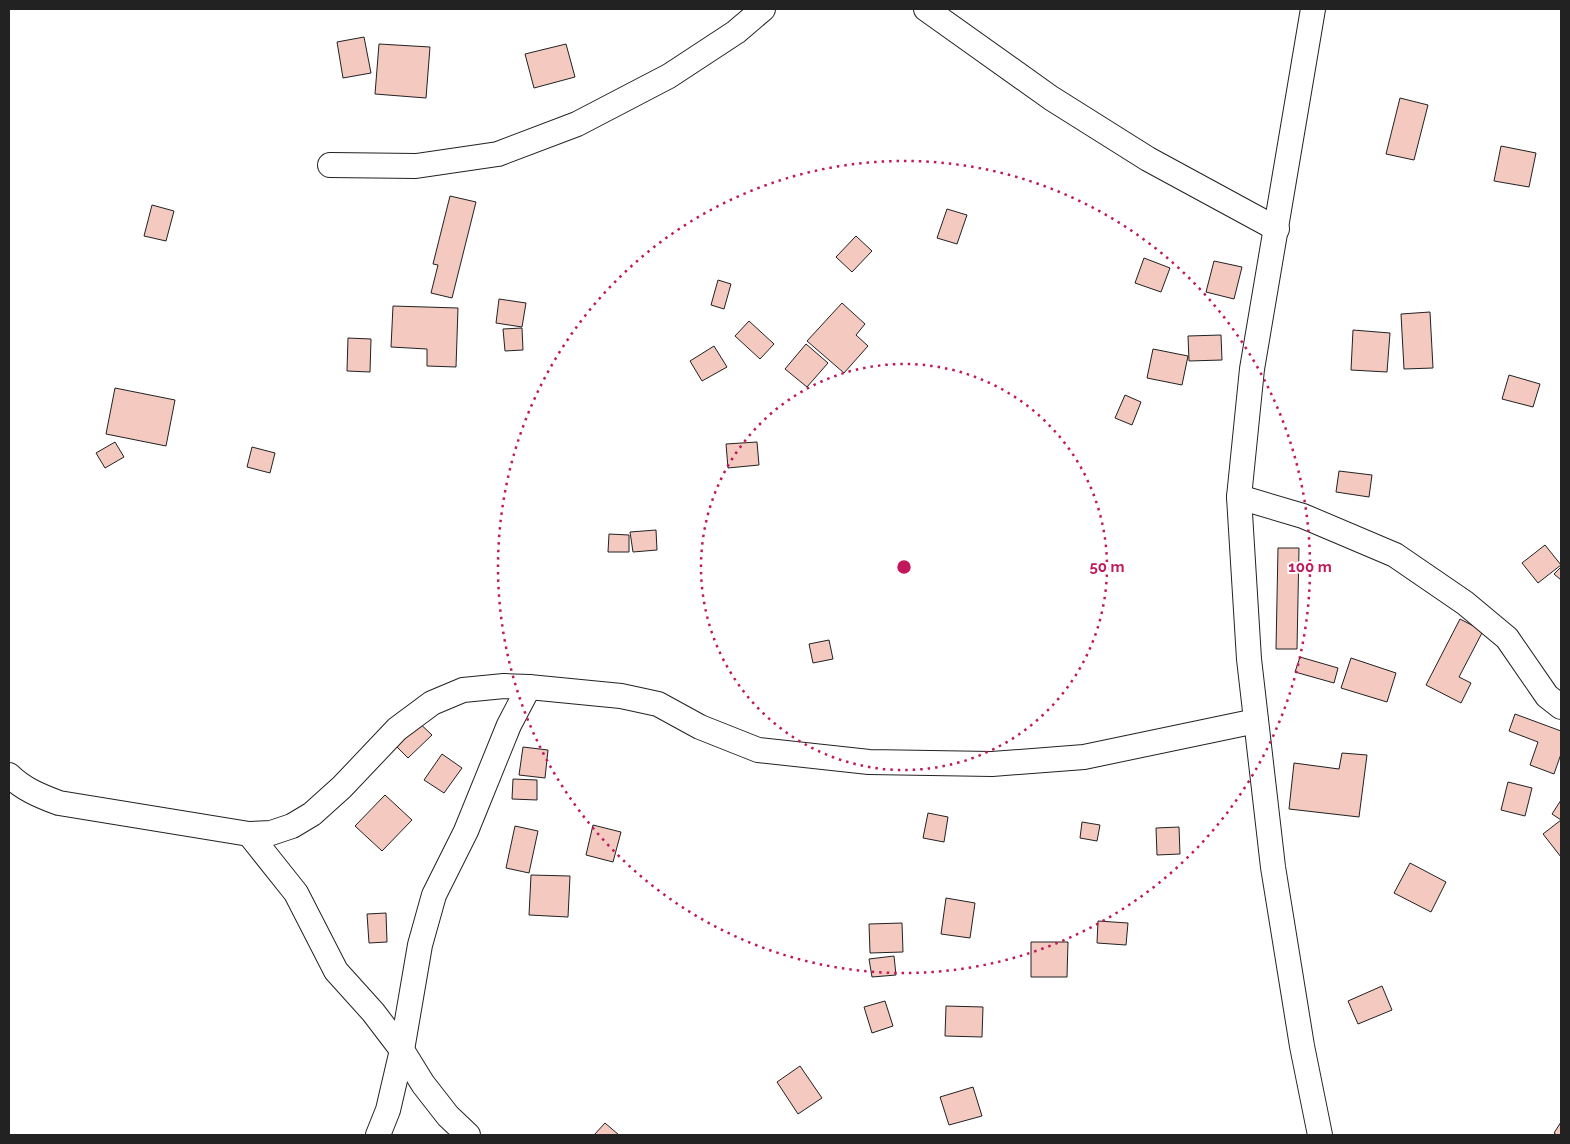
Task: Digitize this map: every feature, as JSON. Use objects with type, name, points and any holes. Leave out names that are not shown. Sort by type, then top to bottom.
[{"type":"street","points":[[330,165],[416,166],[498,154],[577,124],[669,76],[736,32],[763,9]]},
{"type":"street","points":[[926,9],[1051,98],[1148,159],[1277,229]]},
{"type":"street","points":[[1313,9],[1252,369],[1239,497],[1249,659],[1273,867],[1302,1046],[1320,1135]]},
{"type":"street","points":[[1239,497],[1303,516],[1394,555],[1465,603],[1506,638],[1547,696],[1561,707]]},
{"type":"street","points":[[9,775],[16,782],[37,795],[59,803],[249,834],[271,833],[292,826],[312,814],[342,787],[397,729],[432,703],[463,690],[504,686],[621,696],[658,704],[700,727],[758,750],[869,762],[992,764],[1084,757],[1256,721]]},
{"type":"street","points":[[378,1135],[388,1110],[402,1050],[420,945],[434,895],[466,831],[509,725],[529,687]]},
{"type":"street","points":[[249,834],[296,892],[336,971],[373,1012],[402,1050],[428,1091],[448,1116],[468,1135]]},
{"type":"building","points":[[364,37],[371,73],[343,78],[337,42]]},
{"type":"building","points":[[379,44],[430,47],[426,98],[375,94]]},
{"type":"building","points":[[566,44],[575,77],[534,88],[525,54]]},
{"type":"building","points":[[1400,98],[1428,105],[1414,160],[1386,154]]},
{"type":"building","points":[[1501,146],[1536,153],[1529,187],[1494,181]]},
{"type":"building","points":[[450,196],[476,202],[452,298],[431,293],[438,265],[433,264]]},
{"type":"building","points":[[152,205],[174,211],[166,241],[144,236]]},
{"type":"building","points":[[947,209],[967,215],[957,244],[937,238]]},
{"type":"building","points":[[856,236],[872,251],[852,272],[836,257]]},
{"type":"building","points":[[1144,258],[1170,268],[1161,292],[1135,283]]},
{"type":"building","points":[[1214,261],[1242,267],[1234,299],[1206,292]]},
{"type":"building","points":[[718,280],[731,284],[724,309],[711,305]]},
{"type":"building","points":[[499,299],[526,303],[522,327],[496,323]]},
{"type":"building","points":[[842,303],[865,324],[856,335],[868,346],[844,373],[807,341]]},
{"type":"building","points":[[393,306],[458,308],[456,367],[427,366],[427,349],[391,347]]},
{"type":"building","points":[[1430,312],[1433,368],[1404,369],[1401,314]]},
{"type":"building","points":[[749,321],[774,344],[760,359],[735,336]]},
{"type":"building","points":[[522,328],[523,350],[505,351],[503,329]]},
{"type":"building","points":[[1353,330],[1390,333],[1387,372],[1351,370]]},
{"type":"building","points":[[1221,335],[1222,360],[1189,361],[1188,336]]},
{"type":"building","points":[[348,338],[371,339],[370,372],[347,371]]},
{"type":"building","points":[[806,344],[828,363],[807,387],[785,369]]},
{"type":"building","points":[[714,346],[727,367],[702,381],[690,361]]},
{"type":"building","points":[[1153,349],[1188,356],[1182,385],[1147,378]]},
{"type":"building","points":[[1509,375],[1540,384],[1533,407],[1502,399]]},
{"type":"building","points":[[115,388],[175,400],[166,446],[106,434]]},
{"type":"building","points":[[1125,395],[1141,402],[1132,425],[1115,418]]},
{"type":"building","points":[[115,442],[124,457],[105,468],[96,453]]},
{"type":"building","points":[[757,442],[759,465],[728,468],[726,444]]},
{"type":"building","points":[[252,447],[275,453],[270,473],[247,467]]},
{"type":"building","points":[[1339,471],[1372,475],[1369,497],[1336,492]]},
{"type":"building","points":[[656,530],[657,550],[633,552],[630,532]]},
{"type":"building","points":[[609,534],[629,535],[629,552],[608,552]]},
{"type":"building","points":[[1545,545],[1561,565],[1538,583],[1522,563]]},
{"type":"building","points":[[1278,548],[1299,548],[1297,649],[1276,649]]},
{"type":"building","points":[[1561,567],[1561,580],[1554,574]]},
{"type":"building","points":[[1460,619],[1483,631],[1459,677],[1471,683],[1461,703],[1426,685]]},
{"type":"building","points":[[829,640],[833,659],[813,663],[809,644]]},
{"type":"building","points":[[1300,657],[1338,668],[1334,683],[1295,672]]},
{"type":"building","points":[[1351,658],[1396,673],[1387,702],[1341,688]]},
{"type":"building","points":[[1515,714],[1561,731],[1561,754],[1554,774],[1530,765],[1538,742],[1509,731]]},
{"type":"building","points":[[414,718],[432,735],[408,758],[391,741]]},
{"type":"building","points":[[523,747],[548,750],[545,778],[519,775]]},
{"type":"building","points":[[1342,753],[1367,755],[1359,817],[1289,809],[1294,763],[1339,769]]},
{"type":"building","points":[[442,754],[462,768],[444,793],[424,780]]},
{"type":"building","points":[[513,779],[537,780],[537,800],[512,799]]},
{"type":"building","points":[[1508,782],[1532,788],[1525,816],[1501,810]]},
{"type":"building","points":[[385,795],[412,820],[382,851],[355,826]]},
{"type":"building","points":[[1561,800],[1561,820],[1552,814]]},
{"type":"building","points":[[928,813],[948,817],[944,842],[923,838]]},
{"type":"building","points":[[1561,820],[1561,857],[1543,834]]},
{"type":"building","points":[[1082,822],[1100,825],[1097,841],[1080,838]]},
{"type":"building","points":[[593,825],[621,832],[613,862],[586,855]]},
{"type":"building","points":[[515,826],[538,831],[529,873],[506,868]]},
{"type":"building","points":[[1179,827],[1180,854],[1157,855],[1156,828]]},
{"type":"building","points":[[1410,863],[1446,882],[1431,912],[1394,893]]},
{"type":"building","points":[[531,875],[570,876],[568,917],[529,915]]},
{"type":"building","points":[[946,898],[975,903],[970,938],[941,934]]},
{"type":"building","points":[[386,913],[387,942],[369,943],[367,914]]},
{"type":"building","points":[[1098,921],[1128,923],[1126,945],[1097,943]]},
{"type":"building","points":[[902,923],[903,952],[870,953],[869,924]]},
{"type":"building","points":[[1031,942],[1068,942],[1067,977],[1031,977]]},
{"type":"building","points":[[894,956],[896,975],[872,977],[869,959]]},
{"type":"building","points":[[1382,986],[1392,1010],[1358,1024],[1348,1001]]},
{"type":"building","points":[[885,1001],[893,1026],[872,1033],[864,1007]]},
{"type":"building","points":[[946,1006],[983,1007],[982,1037],[945,1036]]},
{"type":"building","points":[[800,1066],[822,1098],[798,1114],[777,1082]]},
{"type":"building","points":[[973,1087],[982,1116],[949,1125],[940,1097]]},
{"type":"building","points":[[1561,1122],[1561,1135],[1557,1135],[1554,1133]]},
{"type":"building","points":[[605,1123],[619,1135],[594,1135]]}]
